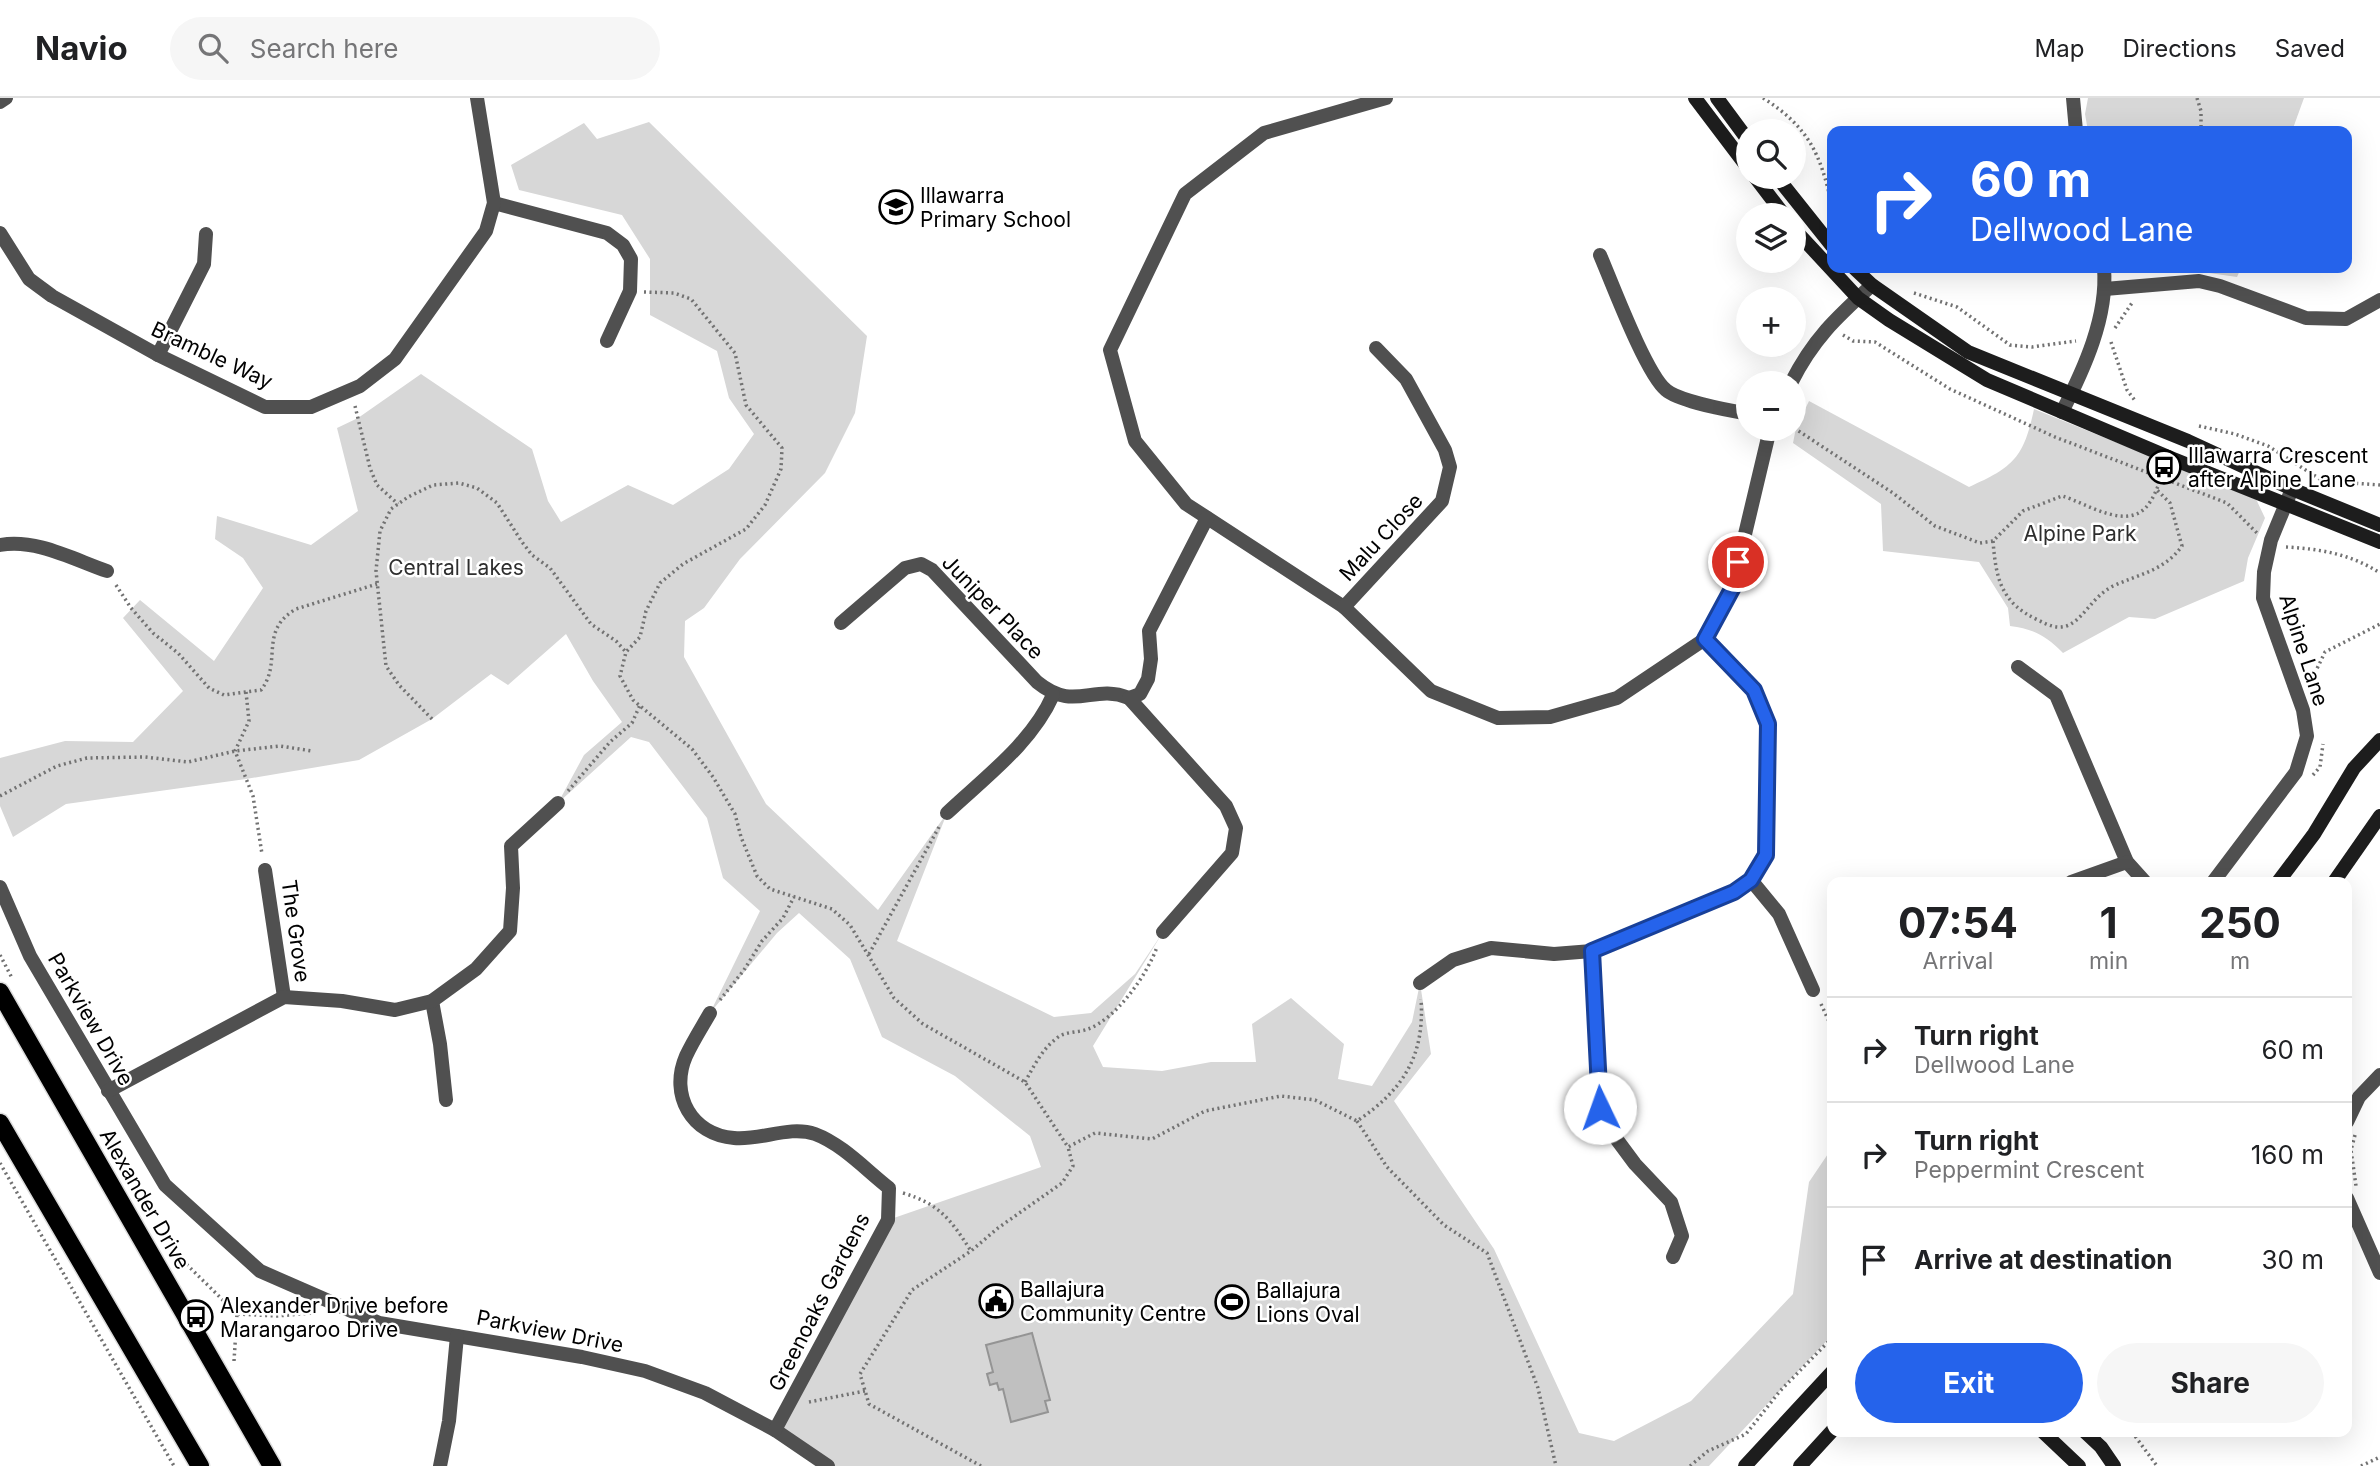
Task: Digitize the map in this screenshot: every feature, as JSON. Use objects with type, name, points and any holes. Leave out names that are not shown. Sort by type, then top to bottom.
[{"type":"main road","points":[[1695,98],[1736,152]]},
{"type":"main road","points":[[1717,98],[1736,124]]},
{"type":"main road","points":[[1764,189],[1775,203]]},
{"type":"main road","points":[[1787,189],[1827,240]]},
{"type":"main road","points":[[1806,242],[1827,265]]},
{"type":"main road","points":[[1834,273],[1857,298],[1987,380],[2173,459],[2380,542]]},
{"type":"main road","points":[[1859,273],[1872,285],[1968,352],[2072,393],[2380,525]]},
{"type":"main road","points":[[2282,877],[2314,834],[2354,768],[2380,740]]},
{"type":"main road","points":[[2337,877],[2380,816]]},
{"type":"main road","name":"Alexander Drive","points":[[0,992],[271,1466]]},
{"type":"main road","points":[[0,1123],[200,1466]]},
{"type":"main road","points":[[1745,1466],[1827,1376]]},
{"type":"main road","points":[[1800,1466],[1827,1436]]},
{"type":"main road","points":[[2048,1437],[2079,1466]]},
{"type":"main road","points":[[2090,1437],[2114,1466]]},
{"type":"street","points":[[0,102],[6,98]]},
{"type":"street","name":"Bramble Way","points":[[0,233],[29,279],[52,296],[158,355],[265,407],[311,407],[352,390],[395,359],[486,231],[494,203],[478,98]]},
{"type":"street","points":[[1330,98],[1333,113]]},
{"type":"street","points":[[1386,98],[1264,133],[1185,194],[1110,350],[1135,441],[1186,504],[1344,607],[1431,691],[1498,718],[1550,718],[1617,698],[1705,639],[1732,589],[1767,441]]},
{"type":"street","points":[[2073,98],[2076,126]]},
{"type":"street","points":[[494,203],[607,233],[623,246],[631,259],[630,291],[607,341]]},
{"type":"street","points":[[158,355],[204,264],[206,234]]},
{"type":"street","points":[[1600,255],[1649,366],[1666,391],[1696,402],[1736,411]]},
{"type":"street","points":[[2062,412],[2093,339],[2105,289],[2104,273]]},
{"type":"street","points":[[2105,289],[2199,281],[2220,286],[2306,318],[2346,319],[2380,300]]},
{"type":"street","points":[[1797,371],[1806,352],[1872,285]]},
{"type":"street","name":"Malu Close","points":[[1344,607],[1442,501],[1450,467],[1445,450],[1406,379],[1376,348]]},
{"type":"street","name":"Alpine Lane","points":[[2217,877],[2296,772],[2308,736],[2303,710],[2263,597],[2264,572],[2271,540],[2292,489]]},
{"type":"street","points":[[1129,698],[1140,694],[1148,680],[1152,659],[1149,631],[1207,518]]},
{"type":"street","points":[[0,545],[12,543],[49,550],[107,571]]},
{"type":"street","name":"Juniper Place","points":[[841,623],[905,568],[921,564],[932,570],[1037,682],[1053,695]]},
{"type":"street","points":[[1420,983],[1453,960],[1492,947],[1554,954],[1592,951],[1734,892],[1751,880],[1766,855],[1768,724],[1754,690],[1705,639]]},
{"type":"street","points":[[2018,667],[2056,695],[2127,862],[2140,877]]},
{"type":"street","points":[[947,813],[1016,748],[1041,717],[1053,695],[1070,698],[1115,693],[1129,698],[1226,806],[1236,828],[1232,853],[1163,932]]},
{"type":"street","points":[[108,1091],[284,997],[342,1001],[395,1010],[432,1001],[476,969],[510,931],[513,888],[511,846],[558,803]]},
{"type":"street","points":[[2085,877],[2127,862]]},
{"type":"street","name":"The Grove","points":[[265,870],[284,997]]},
{"type":"street","points":[[1751,880],[1779,914],[1813,990]]},
{"type":"street","name":"Parkview Drive","points":[[0,887],[30,956],[164,1185],[260,1271],[379,1323],[645,1371],[705,1394],[775,1430],[828,1466]]},
{"type":"street","points":[[1592,951],[1600,1108],[1612,1133],[1635,1164],[1671,1202],[1682,1236],[1673,1257]]},
{"type":"street","points":[[432,1001],[446,1100]]},
{"type":"street","points":[[710,1013],[685,1058],[683,1071],[684,1101],[698,1125],[712,1134],[736,1139],[786,1132],[812,1133],[832,1143],[889,1188]]},
{"type":"street","points":[[2352,1123],[2359,1097],[2380,1075]]},
{"type":"street","name":"Greenoaks Gardens","points":[[775,1430],[888,1220],[889,1188]]},
{"type":"street","points":[[2354,1198],[2380,1273]]},
{"type":"street","points":[[440,1466],[449,1421],[457,1336]]},
{"type":"path","points":[[1763,98],[1798,126],[1813,147],[1827,179]]},
{"type":"path","points":[[2197,98],[2201,111],[2201,126]]},
{"type":"path","points":[[630,291],[674,293],[691,299],[735,353],[746,405],[782,448],[781,469],[765,505],[752,521],[738,534],[683,564],[660,583],[646,611],[640,637],[626,652],[620,676],[634,700],[692,749],[713,776],[735,814],[757,876],[771,889],[832,909],[850,925],[894,998],[923,1024],[1025,1082],[1068,1147],[1073,1166],[1062,1183],[971,1251],[912,1290],[860,1374],[869,1404],[981,1466]]},
{"type":"path","points":[[1911,292],[1957,307],[2011,345],[2032,347],[2110,339]]},
{"type":"path","points":[[2141,299],[2131,304],[2110,339],[2127,390],[2144,412]]},
{"type":"path","points":[[1829,326],[1853,341],[1875,342],[1950,389],[2007,415],[2227,503],[2258,535],[2286,547],[2316,548],[2360,560],[2380,573]]},
{"type":"path","points":[[352,390],[370,468],[377,485],[398,504]]},
{"type":"path","points":[[2190,424],[2235,434],[2268,446],[2323,481],[2380,485]]},
{"type":"path","points":[[1806,436],[1893,493],[1936,526],[1980,543],[1993,541],[2023,511],[2062,496],[2105,514],[2124,516],[2139,513],[2149,504],[2173,459]]},
{"type":"path","points":[[432,719],[399,685],[386,666],[377,584],[380,531],[391,509],[433,485],[459,483],[477,488],[497,503],[532,555],[550,568],[591,624],[617,641],[626,652]]},
{"type":"path","points":[[1993,541],[1996,574],[2003,591],[2024,614],[2052,627],[2066,627],[2080,618],[2091,601],[2112,587],[2160,567],[2171,560],[2182,546],[2179,527],[2170,503],[2156,489]]},
{"type":"path","points":[[107,571],[131,608],[153,633],[178,653],[209,688],[224,695],[261,690],[269,680],[273,633],[285,615],[296,609],[377,584]]},
{"type":"path","points":[[246,692],[249,721],[235,751],[253,796],[265,870]]},
{"type":"path","points":[[558,803],[610,742],[632,723],[640,705]]},
{"type":"path","points":[[0,796],[57,766],[87,758],[145,757],[188,762],[235,751],[280,746],[312,751]]},
{"type":"path","points":[[869,954],[947,813]]},
{"type":"path","points":[[710,1013],[744,970],[752,953],[783,918],[794,897]]},
{"type":"path","points":[[1025,1082],[1045,1048],[1060,1035],[1088,1029],[1104,1020],[1138,985],[1163,932]]},
{"type":"path","points":[[1357,1121],[1382,1104],[1418,1051],[1423,1022],[1420,983]]},
{"type":"path","points":[[1813,990],[1827,1018]]},
{"type":"path","points":[[1068,1147],[1095,1133],[1152,1139],[1205,1111],[1281,1096],[1315,1100],[1357,1121],[1387,1167],[1444,1224],[1487,1253],[1538,1388],[1555,1464],[1548,1466]]},
{"type":"path","points":[[0,1163],[174,1466]]},
{"type":"path","points":[[889,1188],[927,1200],[953,1224],[971,1251]]},
{"type":"path","points":[[232,1397],[237,1314]]},
{"type":"path","points":[[1690,1466],[1708,1451],[1746,1434],[1780,1391],[1827,1343]]},
{"type":"path","points":[[790,1406],[865,1391]]},
{"type":"path","points":[[2136,1437],[2157,1466]]},
{"type":"path","points":[[2361,1466],[2380,1457]]},
{"type":"green space","points":[[2088,98],[2304,98],[2294,126],[2087,126],[2085,114]]},
{"type":"green space","name":"Central Lakes","points":[[649,122],[867,336],[855,413],[825,473],[740,559],[704,608],[685,621],[684,657],[766,804],[878,910],[947,813],[897,941],[1054,1017],[1091,1013],[1135,974],[1163,932],[1093,1046],[1103,1067],[1162,1071],[1211,1062],[1256,1062],[1252,1024],[1291,998],[1344,1044],[1338,1079],[1372,1086],[1412,1022],[1420,983],[1431,1054],[1394,1101],[1494,1249],[1579,1433],[1614,1441],[1691,1401],[1793,1294],[1809,1182],[1827,1155],[1827,1340],[1709,1466],[828,1466],[775,1430],[888,1220],[1041,1167],[1030,1136],[955,1076],[882,1037],[850,959],[799,913],[777,933],[710,1013],[760,911],[723,878],[707,818],[649,742],[631,737],[558,803],[584,755],[622,722],[593,681],[566,634],[508,685],[491,674],[432,719],[359,760],[66,804],[13,837],[0,806],[0,758],[65,741],[133,742],[183,691],[123,618],[140,600],[214,661],[263,588],[243,558],[215,539],[217,516],[311,545],[358,511],[337,428],[358,418],[421,374],[532,449],[548,501],[561,522],[628,485],[673,505],[729,469],[754,434],[729,398],[717,351],[650,315],[650,259],[622,215],[519,190],[511,165],[584,123],[597,139]]},
{"type":"green space","points":[[2209,273],[2239,273],[2237,277]]},
{"type":"green space","name":"Alpine Park","points":[[1809,401],[1969,487],[1997,473],[2015,458],[2026,439],[2034,409],[2256,499],[2265,518],[2248,558],[2244,581],[2155,619],[2129,617],[2063,653],[2039,634],[2010,626],[2008,608],[1979,562],[1883,551],[1881,504],[1793,443],[1806,441],[1806,407]]},
{"type":"building","points":[[1032,1333],[1050,1400],[1045,1401],[1048,1412],[1011,1422],[1003,1389],[999,1390],[997,1383],[990,1385],[987,1374],[993,1372],[986,1345]]},
{"type":"place","name":"Illawarra Primary School","points":[[896,207]]},
{"type":"place","name":"Illawarra Crescent after Alpine Lane","points":[[2164,467]]},
{"type":"place","name":"Ballajura Community Centre","points":[[996,1301]]},
{"type":"place","name":"Ballajura Lions Oval","points":[[1232,1302]]},
{"type":"place","name":"Alexander Drive before Marangaroo Drive","points":[[196,1317]]},
{"type":"route","points":[[1600,1108],[1592,951],[1734,892],[1751,880],[1766,855],[1768,724],[1754,690],[1705,639],[1732,589],[1738,562]]}]
